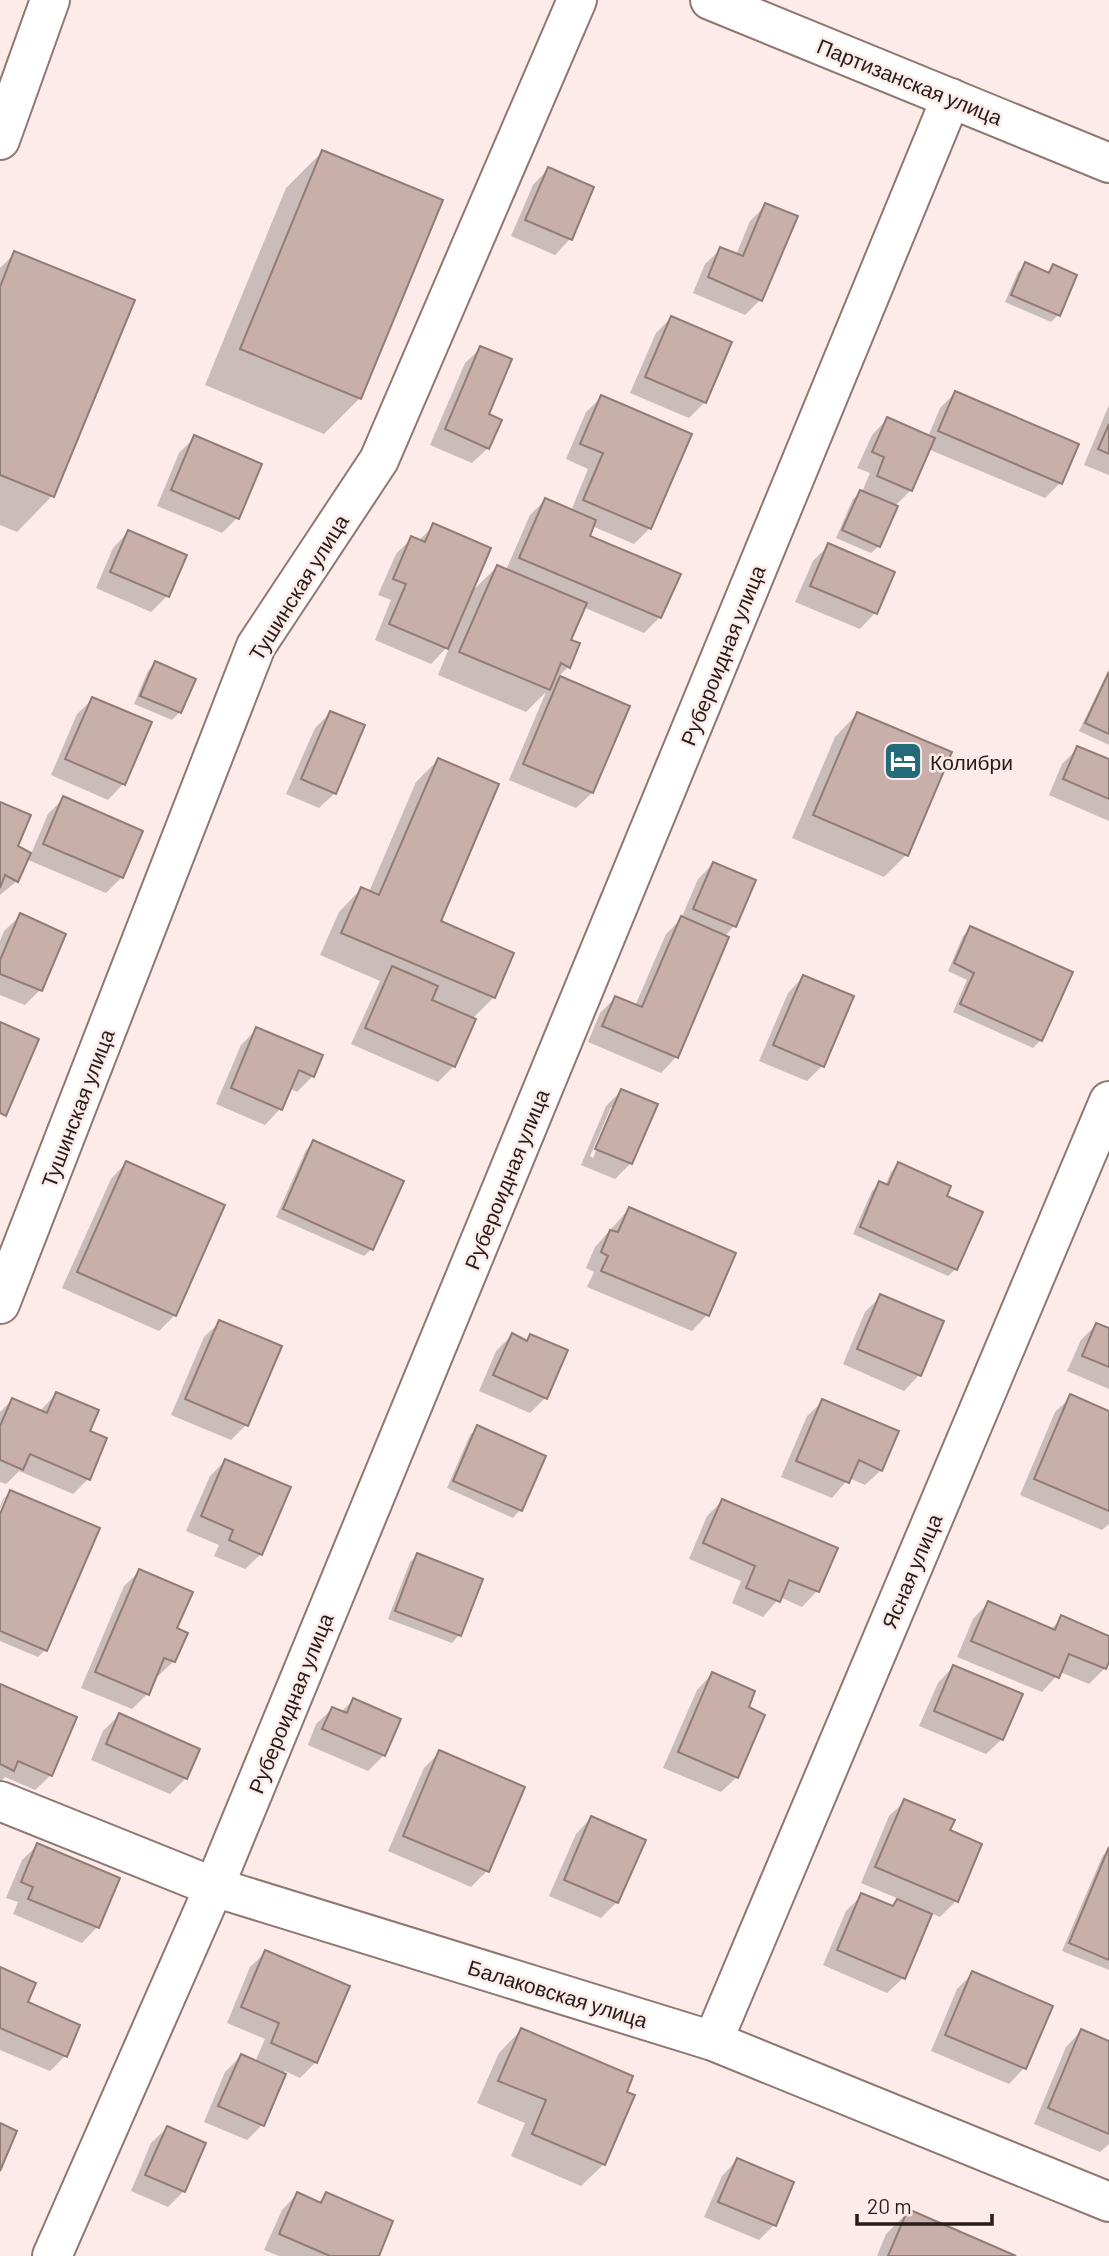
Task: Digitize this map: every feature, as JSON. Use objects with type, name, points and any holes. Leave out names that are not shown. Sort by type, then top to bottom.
[{"type":"street","points":[[0,140],[50,0]]},
{"type":"street","name":"Тушинская улица","points":[[0,1304],[256,646],[379,460],[576,0]]},
{"type":"street","name":"Партизанская улица","points":[[710,0],[1109,163]]},
{"type":"street","name":"Рубероидная улица","points":[[52,2256],[214,1887],[951,98]]},
{"type":"street","name":"Ясная улица","points":[[713,2041],[1109,1101]]},
{"type":"street","name":"Балаковская улица","points":[[0,1801],[214,1887],[713,2041],[1109,2202]]},
{"type":"building","points":[[322,150],[443,200],[361,399],[240,349]]},
{"type":"building","points":[[548,167],[594,187],[572,240],[525,220]]},
{"type":"building","points":[[765,203],[798,216],[762,301],[708,277],[720,247],[743,256]]},
{"type":"building","points":[[14,251],[135,300],[54,497],[0,475],[0,287]]},
{"type":"building","points":[[1025,262],[1049,273],[1053,264],[1077,275],[1060,316],[1011,295]]},
{"type":"building","points":[[671,316],[732,342],[706,403],[645,377]]},
{"type":"building","points":[[480,346],[512,359],[489,414],[502,420],[489,449],[445,429]]},
{"type":"building","points":[[955,391],[1079,444],[1062,484],[938,431]]},
{"type":"building","points":[[601,395],[692,434],[651,529],[583,500],[603,453],[580,444]]},
{"type":"building","points":[[887,417],[935,438],[912,491],[877,476],[884,457],[872,452]]},
{"type":"building","points":[[1109,424],[1109,454],[1098,449]]},
{"type":"building","points":[[194,435],[262,464],[239,519],[171,490]]},
{"type":"building","points":[[860,490],[898,506],[880,547],[842,530]]},
{"type":"building","points":[[545,498],[596,520],[590,536],[681,574],[661,618],[519,558]]},
{"type":"building","points":[[433,523],[491,548],[448,649],[389,624],[406,584],[393,579],[411,536],[425,542]]},
{"type":"building","points":[[128,530],[187,555],[169,597],[110,572]]},
{"type":"building","points":[[828,543],[895,572],[877,614],[810,586]]},
{"type":"building","points":[[497,565],[587,603],[571,640],[580,643],[570,668],[561,663],[550,690],[459,652]]},
{"type":"building","points":[[155,661],[196,679],[181,713],[140,696]]},
{"type":"building","points":[[1109,672],[1109,734],[1085,723]]},
{"type":"building","points":[[560,676],[630,706],[593,793],[523,764]]},
{"type":"building","points":[[92,697],[152,722],[125,785],[65,759]]},
{"type":"building","points":[[330,711],[365,725],[336,794],[301,779]]},
{"type":"building","points":[[857,712],[952,752],[908,856],[813,815]]},
{"type":"building","points":[[1077,746],[1109,759],[1109,799],[1063,779]]},
{"type":"building","points":[[438,758],[499,784],[441,921],[514,953],[495,998],[341,933],[361,887],[379,895]]},
{"type":"building","points":[[63,796],[143,831],[123,878],[43,844]]},
{"type":"building","points":[[0,802],[31,815],[18,846],[31,853],[18,882],[5,875],[0,888]]},
{"type":"building","points":[[713,862],[756,880],[736,927],[693,909]]},
{"type":"building","points":[[20,913],[66,934],[42,991],[0,974],[0,960]]},
{"type":"building","points":[[681,916],[729,937],[678,1058],[602,1026],[615,996],[642,1007]]},
{"type":"building","points":[[970,926],[1073,972],[1042,1041],[960,1004],[974,973],[954,963]]},
{"type":"building","points":[[392,966],[438,986],[432,1000],[476,1019],[455,1067],[365,1028]]},
{"type":"building","points":[[803,975],[854,996],[824,1067],[773,1045]]},
{"type":"building","points":[[0,1022],[39,1039],[6,1116],[0,1113]]},
{"type":"building","points":[[256,1027],[323,1055],[314,1077],[299,1070],[282,1110],[231,1088]]},
{"type":"building","points":[[621,1089],[658,1104],[632,1164],[595,1149]]},
{"type":"building","points":[[313,1140],[404,1181],[373,1250],[283,1209]]},
{"type":"building","points":[[126,1161],[225,1205],[176,1316],[77,1272]]},
{"type":"building","points":[[898,1162],[951,1186],[947,1196],[983,1212],[957,1270],[860,1227],[879,1181],[888,1185]]},
{"type":"building","points":[[629,1207],[736,1253],[709,1316],[601,1271],[608,1256],[601,1252],[610,1230],[618,1232]]},
{"type":"building","points":[[880,1294],[944,1321],[921,1376],[857,1349]]},
{"type":"building","points":[[219,1320],[282,1346],[248,1426],[185,1399]]},
{"type":"building","points":[[1096,1323],[1109,1328],[1109,1367],[1082,1356]]},
{"type":"building","points":[[512,1333],[527,1341],[530,1334],[568,1350],[547,1399],[493,1375]]},
{"type":"building","points":[[56,1392],[99,1410],[90,1431],[107,1438],[90,1480],[30,1454],[23,1470],[0,1460],[0,1426],[12,1398],[47,1413]]},
{"type":"building","points":[[1070,1394],[1109,1411],[1109,1511],[1034,1479]]},
{"type":"building","points":[[822,1399],[899,1431],[882,1471],[859,1460],[849,1483],[796,1461]]},
{"type":"building","points":[[477,1425],[546,1456],[522,1511],[453,1481]]},
{"type":"building","points":[[225,1459],[291,1487],[262,1555],[229,1540],[233,1530],[201,1516]]},
{"type":"building","points":[[10,1490],[100,1528],[47,1651],[0,1631],[0,1514]]},
{"type":"building","points":[[722,1499],[838,1548],[819,1592],[789,1580],[780,1602],[746,1588],[755,1566],[703,1543]]},
{"type":"building","points":[[417,1553],[483,1579],[461,1636],[395,1611]]},
{"type":"building","points":[[139,1569],[193,1592],[177,1628],[188,1633],[175,1662],[164,1658],[149,1695],[95,1672]]},
{"type":"building","points":[[988,1601],[1055,1630],[1061,1615],[1109,1636],[1109,1662],[1106,1669],[1069,1654],[1059,1678],[971,1641]]},
{"type":"building","points":[[953,1665],[1023,1694],[1003,1740],[934,1711]]},
{"type":"building","points":[[712,1672],[755,1691],[749,1707],[765,1715],[738,1778],[678,1752]]},
{"type":"building","points":[[0,1684],[77,1717],[52,1776],[18,1761],[14,1771],[0,1764]]},
{"type":"building","points":[[353,1698],[401,1719],[385,1756],[322,1729],[332,1707],[347,1713]]},
{"type":"building","points":[[119,1713],[200,1749],[187,1779],[106,1744]]},
{"type":"building","points":[[439,1750],[525,1787],[489,1872],[403,1836]]},
{"type":"building","points":[[904,1799],[955,1820],[950,1830],[982,1844],[958,1902],[875,1867]]},
{"type":"building","points":[[591,1816],[646,1840],[618,1903],[564,1880]]},
{"type":"building","points":[[37,1843],[120,1878],[99,1928],[28,1899],[33,1887],[21,1882]]},
{"type":"building","points":[[1109,1847],[1109,1960],[1069,1943]]},
{"type":"building","points":[[861,1893],[893,1906],[897,1899],[932,1914],[905,1979],[837,1950]]},
{"type":"building","points":[[265,1950],[350,1986],[317,2063],[271,2043],[279,2023],[241,2007]]},
{"type":"building","points":[[0,1967],[36,1983],[28,2002],[80,2025],[67,2057],[0,2028]]},
{"type":"building","points":[[972,1971],[1053,2006],[1026,2069],[945,2035]]},
{"type":"building","points":[[521,2028],[633,2076],[627,2092],[635,2095],[605,2165],[532,2134],[546,2100],[498,2081]]},
{"type":"building","points":[[1081,2029],[1109,2041],[1109,2134],[1048,2108]]},
{"type":"building","points":[[241,2054],[286,2074],[264,2126],[218,2106]]},
{"type":"building","points":[[0,2123],[17,2131],[0,2171]]},
{"type":"building","points":[[167,2126],[206,2143],[185,2192],[145,2175]]},
{"type":"building","points":[[737,2158],[794,2182],[776,2226],[718,2202]]},
{"type":"building","points":[[297,2192],[321,2203],[326,2192],[393,2221],[379,2256],[330,2256],[279,2234]]},
{"type":"building","points":[[908,2209],[1016,2256],[888,2256]]},
{"type":"place","name":"Колибри","points":[[903,761]]}]
